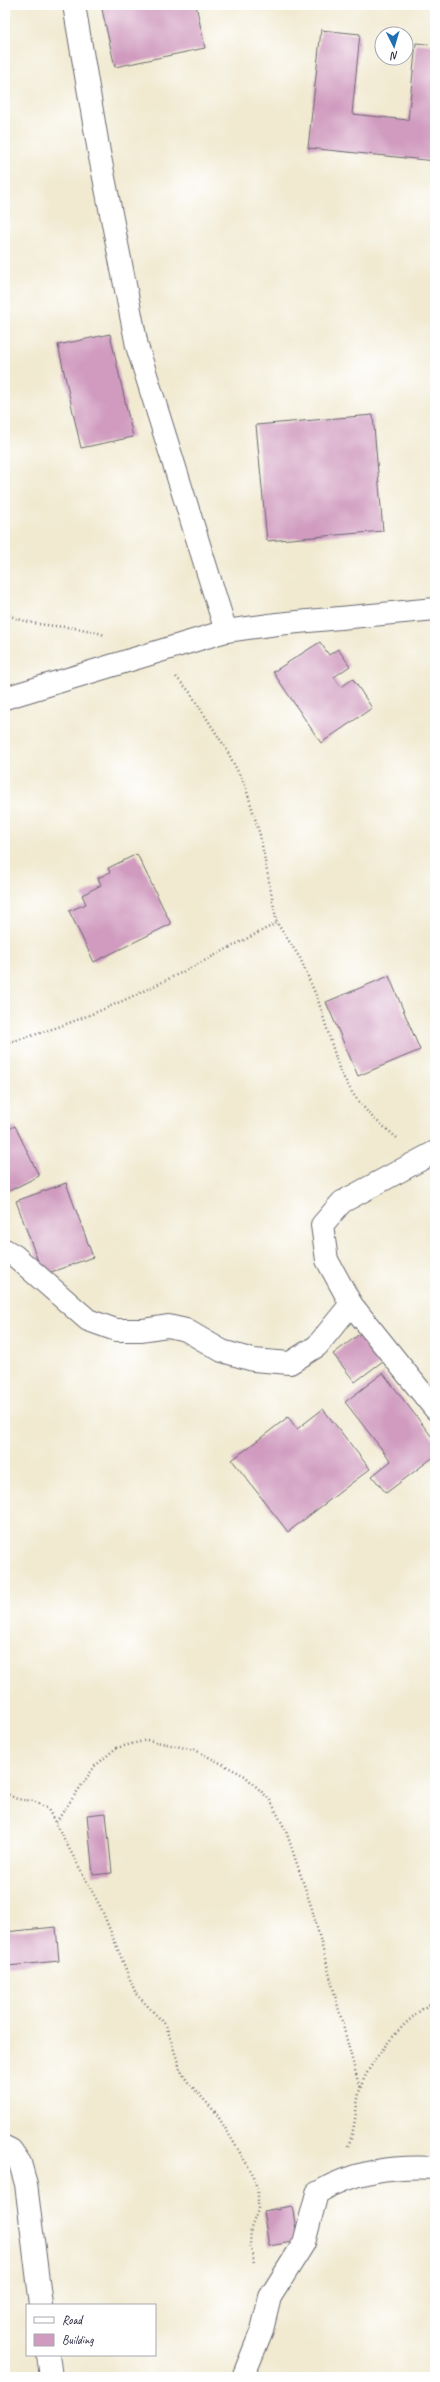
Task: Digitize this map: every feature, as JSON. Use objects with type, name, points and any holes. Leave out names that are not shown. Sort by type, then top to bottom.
[{"type":"street","points":[[74,5],[99,152],[137,346],[226,631]]},
{"type":"street","points":[[5,698],[226,631],[277,624],[435,609]]},
{"type":"street","points":[[429,1156],[342,1202],[322,1225],[327,1260],[351,1304],[435,1409]]},
{"type":"street","points":[[5,1250],[15,1256],[88,1320],[116,1330],[142,1330],[168,1326],[186,1330],[222,1351],[253,1360],[290,1363],[317,1346],[351,1304]]},
{"type":"street","points":[[5,2147],[11,2150],[20,2163],[26,2184],[41,2304]]},
{"type":"street","points":[[243,2377],[262,2330],[270,2298],[304,2243],[317,2193],[337,2181],[366,2172],[402,2166],[435,2168]]},
{"type":"street","points":[[48,2356],[51,2377]]},
{"type":"path","points":[[5,613],[32,624],[88,629],[109,637]]},
{"type":"path","points":[[152,653],[189,691],[225,747],[245,785],[260,835],[277,923],[300,958],[318,1000],[340,1071],[353,1094],[370,1115],[429,1156]]},
{"type":"path","points":[[5,1043],[39,1034],[146,990],[277,923]]},
{"type":"path","points":[[56,1822],[95,1766],[116,1748],[147,1740],[195,1750],[244,1776],[270,1800],[286,1831],[312,1909],[360,2088]]},
{"type":"path","points":[[5,1793],[17,1799],[34,1801],[48,1809],[101,1908],[124,1970],[136,1994],[166,2025],[180,2069],[187,2081],[216,2113],[254,2176],[258,2195],[258,2210],[251,2228],[251,2258],[270,2298]]},
{"type":"path","points":[[347,2148],[354,2131],[360,2088],[373,2063],[398,2032],[413,2017],[435,2001]]},
{"type":"building","points":[[101,5],[196,5],[205,48],[115,67]]},
{"type":"building","points":[[321,30],[360,34],[352,114],[408,120],[416,43],[435,45],[435,161],[308,148]]},
{"type":"building","points":[[110,334],[133,437],[81,448],[58,345]]},
{"type":"building","points":[[373,415],[383,531],[267,541],[256,425]]},
{"type":"building","points":[[320,642],[329,655],[338,649],[350,666],[334,677],[341,687],[353,679],[372,708],[321,743],[273,672]]},
{"type":"building","points":[[137,854],[171,924],[94,962],[69,911],[86,904],[82,895],[101,885],[98,878],[110,872],[108,868]]},
{"type":"building","points":[[389,976],[420,1050],[358,1076],[326,1002]]},
{"type":"building","points":[[15,1126],[39,1176],[5,1193],[5,1131]]},
{"type":"building","points":[[66,1183],[93,1257],[43,1275],[16,1201]]},
{"type":"building","points":[[361,1333],[383,1361],[355,1382],[333,1354]]},
{"type":"building","points":[[383,1373],[435,1441],[435,1456],[386,1493],[372,1476],[391,1461],[345,1402]]},
{"type":"building","points":[[323,1409],[370,1469],[288,1532],[232,1460],[288,1417],[297,1429]]},
{"type":"building","points":[[106,1813],[112,1873],[93,1875],[87,1815]]},
{"type":"building","points":[[56,1927],[59,1961],[8,1966],[5,1932]]},
{"type":"building","points":[[292,2206],[298,2241],[269,2246],[263,2211]]}]
